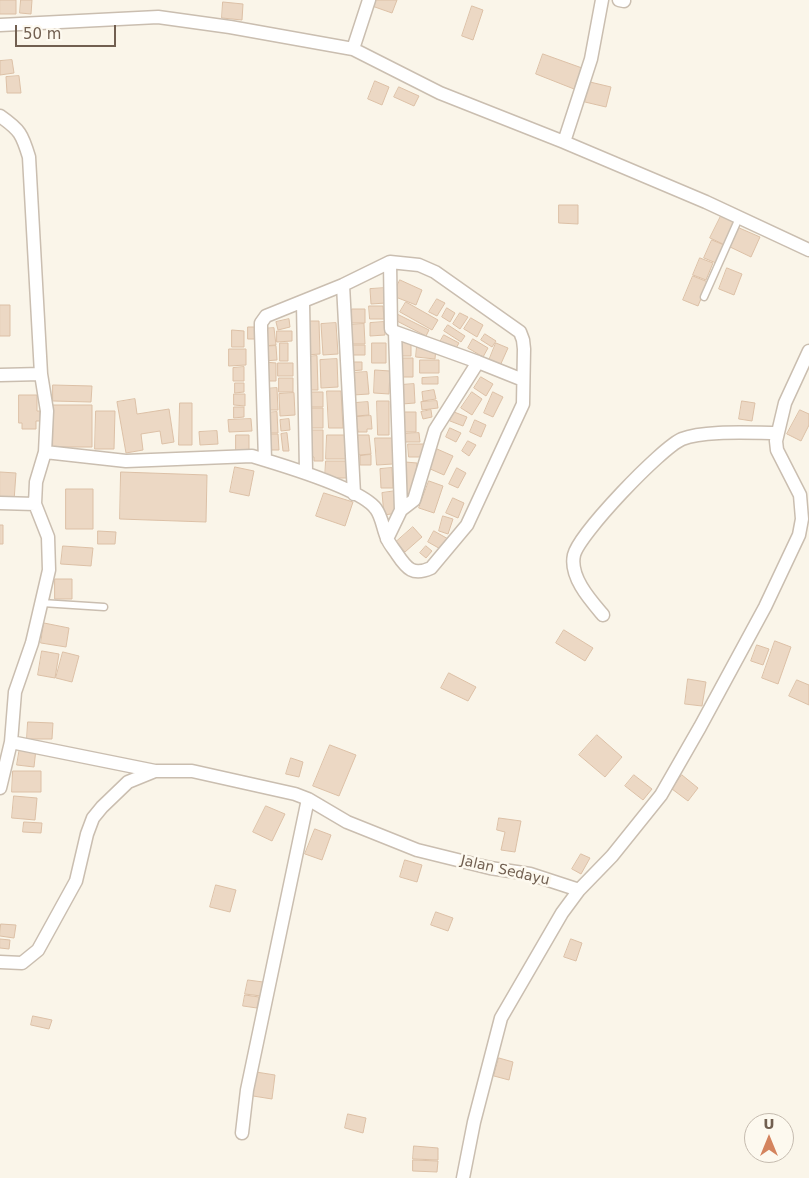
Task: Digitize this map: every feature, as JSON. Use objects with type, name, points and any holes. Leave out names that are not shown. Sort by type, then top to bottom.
[{"type":"street","points":[[353,49],[369,0]]},
{"type":"street","points":[[564,142],[591,59],[602,0]]},
{"type":"street","points":[[0,25],[158,17],[230,27],[353,49],[440,93],[564,142],[809,250]]},
{"type":"street","points":[[0,116],[16,128],[23,137],[29,158],[41,374],[48,411],[45,452],[36,482],[35,504],[48,538],[49,570],[32,643],[15,692],[11,742],[0,788]]},
{"type":"street","points":[[45,452],[126,461],[252,456],[265,460],[306,472],[354,494],[376,508],[387,539],[405,566],[412,571],[424,571],[431,568],[437,562],[467,525],[523,404],[524,349],[520,332],[435,272],[419,265],[390,262],[343,285],[266,316],[261,323],[265,460]]},
{"type":"street","points":[[390,262],[391,329],[522,380]]},
{"type":"street","points":[[343,285],[354,494]]},
{"type":"street","points":[[303,302],[306,472]]},
{"type":"street","points":[[395,332],[401,510]]},
{"type":"street","points":[[463,1178],[474,1122],[501,1018],[562,913],[579,890],[612,856],[661,796],[760,616],[799,535],[802,519],[800,495],[777,450],[776,441],[785,403],[809,351]]},
{"type":"street","points":[[387,539],[401,510],[414,500],[435,430],[478,362]]},
{"type":"street","points":[[0,375],[41,374]]},
{"type":"street","points":[[603,615],[586,596],[576,574],[574,556],[581,541],[634,480],[663,452],[682,439],[702,434],[777,433]]},
{"type":"street","points":[[0,503],[35,504]]},
{"type":"street","points":[[11,742],[155,771]]},
{"type":"street","name":"Jalan Sedayu","points":[[0,962],[22,963],[38,950],[76,881],[87,834],[93,818],[102,806],[128,782],[155,771],[192,771],[295,794],[308,799],[347,822],[417,850],[490,868],[530,874],[579,890]]},
{"type":"street","points":[[242,1133],[247,1090],[308,799]]},
{"type":"lane","points":[[704,297],[739,218]]},
{"type":"lane","points":[[42,603],[104,607]]},
{"type":"building","points":[[0,0],[16,0],[16,14],[0,14]]},
{"type":"building","points":[[21,0],[32,0],[31,14],[20,13]]},
{"type":"building","points":[[374,0],[397,0],[392,13],[372,6]]},
{"type":"building","points":[[223,2],[243,4],[242,20],[222,18]]},
{"type":"building","points":[[472,6],[483,10],[473,40],[462,36]]},
{"type":"building","points":[[543,54],[582,68],[574,89],[536,74]]},
{"type":"building","points":[[12,60],[14,73],[0,75],[0,61]]},
{"type":"building","points":[[19,76],[21,93],[7,93],[6,77]]},
{"type":"building","points":[[375,81],[389,87],[382,105],[368,99]]},
{"type":"building","points":[[590,82],[611,87],[606,107],[585,102]]},
{"type":"building","points":[[399,87],[419,96],[414,106],[394,97]]},
{"type":"building","points":[[559,205],[578,205],[578,224],[559,223]]},
{"type":"building","points":[[722,214],[737,221],[725,245],[710,238]]},
{"type":"building","points":[[737,227],[760,237],[751,257],[728,246]]},
{"type":"building","points":[[712,240],[724,245],[716,263],[704,258]]},
{"type":"building","points":[[700,258],[713,263],[706,280],[693,275]]},
{"type":"building","points":[[727,268],[742,274],[734,295],[719,289]]},
{"type":"building","points":[[693,276],[708,282],[698,306],[683,300]]},
{"type":"building","points":[[400,280],[422,290],[416,305],[393,296]]},
{"type":"building","points":[[386,288],[386,303],[371,304],[370,289]]},
{"type":"building","points":[[437,299],[445,303],[437,316],[429,312]]},
{"type":"building","points":[[406,302],[438,320],[432,330],[400,312]]},
{"type":"building","points":[[0,305],[10,305],[10,336],[0,336]]},
{"type":"building","points":[[369,306],[383,306],[384,319],[370,319]]},
{"type":"building","points":[[447,308],[455,313],[450,322],[442,317]]},
{"type":"building","points":[[352,309],[365,309],[365,323],[352,323]]},
{"type":"building","points":[[460,313],[468,317],[460,329],[453,324]]},
{"type":"building","points":[[397,314],[429,330],[426,336],[395,320]]},
{"type":"building","points":[[471,318],[483,325],[477,337],[464,329]]},
{"type":"building","points":[[289,319],[290,327],[278,330],[276,322]]},
{"type":"building","points":[[305,321],[319,321],[320,354],[306,355]]},
{"type":"building","points":[[384,322],[385,335],[370,336],[370,323]]},
{"type":"building","points":[[336,323],[338,354],[323,355],[321,324]]},
{"type":"building","points":[[364,324],[365,344],[349,344],[349,325]]},
{"type":"building","points":[[448,325],[465,336],[461,342],[444,331]]},
{"type":"building","points":[[248,327],[256,327],[256,339],[248,339]]},
{"type":"building","points":[[274,328],[276,345],[263,346],[262,329]]},
{"type":"building","points":[[232,330],[244,331],[244,347],[232,347]]},
{"type":"building","points":[[277,331],[292,331],[292,341],[277,342]]},
{"type":"building","points":[[485,334],[496,341],[492,347],[481,340]]},
{"type":"building","points":[[444,335],[459,343],[455,350],[440,342]]},
{"type":"building","points":[[401,338],[411,338],[411,356],[401,356]]},
{"type":"building","points":[[473,339],[488,348],[483,357],[468,348]]},
{"type":"building","points":[[280,343],[288,343],[288,361],[280,361]]},
{"type":"building","points":[[372,343],[386,343],[386,363],[372,363]]},
{"type":"building","points":[[496,343],[508,348],[499,368],[488,363]]},
{"type":"building","points":[[352,345],[365,345],[365,355],[352,355]]},
{"type":"building","points":[[276,346],[277,360],[264,361],[263,347]]},
{"type":"building","points":[[417,346],[436,348],[435,359],[416,357]]},
{"type":"building","points":[[229,349],[246,349],[246,365],[229,366]]},
{"type":"building","points":[[317,356],[318,390],[308,390],[306,357]]},
{"type":"building","points":[[402,358],[413,358],[413,377],[403,377]]},
{"type":"building","points":[[337,359],[338,387],[321,388],[320,360]]},
{"type":"building","points":[[420,360],[439,360],[439,373],[420,373]]},
{"type":"building","points":[[264,362],[276,363],[276,381],[264,381]]},
{"type":"building","points":[[351,362],[362,362],[362,370],[351,371]]},
{"type":"building","points":[[278,363],[293,363],[293,376],[278,376]]},
{"type":"building","points":[[244,367],[244,381],[233,381],[233,368]]},
{"type":"building","points":[[375,370],[390,371],[389,394],[374,393]]},
{"type":"building","points":[[367,372],[369,394],[353,395],[351,373]]},
{"type":"building","points":[[438,377],[438,384],[422,384],[422,378]]},
{"type":"building","points":[[481,377],[493,384],[486,396],[474,388]]},
{"type":"building","points":[[279,378],[293,378],[293,392],[279,392]]},
{"type":"building","points":[[235,383],[244,383],[244,392],[235,393]]},
{"type":"building","points":[[414,384],[415,403],[402,404],[401,385]]},
{"type":"building","points":[[53,385],[92,386],[91,402],[53,401]]},
{"type":"building","points":[[277,388],[278,410],[265,410],[264,389]]},
{"type":"building","points":[[434,390],[436,399],[423,401],[422,392]]},
{"type":"building","points":[[327,391],[341,391],[343,428],[329,428]]},
{"type":"building","points":[[307,392],[323,392],[323,407],[307,407]]},
{"type":"building","points":[[472,392],[482,399],[472,415],[461,408]]},
{"type":"building","points":[[493,392],[503,397],[493,417],[484,413]]},
{"type":"building","points":[[294,393],[295,415],[280,416],[279,394]]},
{"type":"building","points":[[234,394],[245,394],[245,406],[234,405]]},
{"type":"building","points":[[19,395],[37,395],[37,411],[40,411],[40,421],[36,421],[36,429],[22,429],[22,423],[19,423]]},
{"type":"building","points":[[135,399],[137,414],[169,409],[174,442],[162,444],[160,431],[141,434],[143,450],[126,453],[117,402]]},
{"type":"building","points":[[377,401],[389,401],[389,435],[378,435]]},
{"type":"building","points":[[437,401],[438,408],[422,410],[421,402]]},
{"type":"building","points":[[742,401],[755,403],[752,421],[739,419]]},
{"type":"building","points":[[368,402],[369,415],[356,416],[355,403]]},
{"type":"building","points":[[180,403],[192,403],[192,445],[179,445]]},
{"type":"building","points":[[53,405],[92,405],[92,447],[53,447]]},
{"type":"building","points":[[234,407],[244,407],[244,417],[234,418]]},
{"type":"building","points":[[309,408],[323,408],[323,428],[309,428]]},
{"type":"building","points":[[431,410],[432,417],[423,419],[421,412]]},
{"type":"building","points":[[800,410],[809,414],[809,425],[801,441],[787,434]]},
{"type":"building","points":[[96,411],[115,411],[114,449],[95,449]]},
{"type":"building","points":[[277,412],[278,433],[266,433],[265,413]]},
{"type":"building","points":[[402,412],[416,412],[416,432],[402,432]]},
{"type":"building","points":[[454,412],[467,417],[463,426],[450,421]]},
{"type":"building","points":[[371,416],[372,429],[367,429],[367,432],[358,432],[356,417]]},
{"type":"building","points":[[251,419],[252,431],[229,432],[228,420]]},
{"type":"building","points":[[289,419],[290,430],[281,431],[280,420]]},
{"type":"building","points":[[475,420],[486,425],[481,437],[470,432]]},
{"type":"building","points":[[450,428],[461,433],[456,442],[446,437]]},
{"type":"building","points":[[309,430],[323,430],[323,461],[314,461],[314,457],[309,457]]},
{"type":"building","points":[[217,431],[218,444],[200,445],[199,432]]},
{"type":"building","points":[[287,433],[289,451],[283,451],[281,434]]},
{"type":"building","points":[[419,433],[420,442],[402,442],[402,434]]},
{"type":"building","points":[[268,434],[278,434],[279,450],[268,450]]},
{"type":"building","points":[[236,435],[249,435],[249,453],[236,453]]},
{"type":"building","points":[[327,435],[347,435],[346,459],[326,459]]},
{"type":"building","points":[[358,435],[369,435],[371,454],[359,455]]},
{"type":"building","points":[[375,438],[392,438],[393,464],[377,465]]},
{"type":"building","points":[[468,441],[476,445],[469,456],[462,451]]},
{"type":"building","points":[[408,444],[424,444],[424,457],[409,457]]},
{"type":"building","points":[[437,449],[453,456],[444,475],[428,468]]},
{"type":"building","points":[[371,455],[371,465],[360,465],[360,456]]},
{"type":"building","points":[[326,461],[348,461],[347,478],[325,478]]},
{"type":"building","points":[[405,462],[417,463],[414,494],[402,493]]},
{"type":"building","points":[[235,467],[254,471],[249,496],[230,492]]},
{"type":"building","points":[[392,468],[393,488],[381,488],[380,469]]},
{"type":"building","points":[[457,468],[466,473],[458,488],[449,484]]},
{"type":"building","points":[[0,472],[16,473],[14,501],[0,499]]},
{"type":"building","points":[[121,472],[207,475],[206,522],[120,519]]},
{"type":"building","points":[[429,481],[443,486],[434,513],[419,508]]},
{"type":"building","points":[[66,489],[93,489],[93,529],[66,529]]},
{"type":"building","points":[[396,491],[398,513],[384,515],[382,493]]},
{"type":"building","points":[[324,493],[353,502],[345,526],[316,516]]},
{"type":"building","points":[[453,498],[464,503],[458,518],[446,513]]},
{"type":"building","points":[[443,516],[453,519],[448,534],[439,531]]},
{"type":"building","points":[[0,525],[3,525],[3,544],[0,544]]},
{"type":"building","points":[[413,527],[422,537],[405,552],[396,542]]},
{"type":"building","points":[[98,531],[116,532],[115,544],[98,544]]},
{"type":"building","points":[[434,531],[450,540],[444,551],[428,542]]},
{"type":"building","points":[[63,546],[93,548],[91,566],[61,564]]},
{"type":"building","points":[[426,546],[432,551],[426,558],[420,553]]},
{"type":"building","points":[[55,579],[72,579],[72,599],[55,599]]},
{"type":"building","points":[[44,623],[69,628],[66,647],[41,643]]},
{"type":"building","points":[[564,630],[593,648],[585,661],[556,643]]},
{"type":"building","points":[[775,641],[791,647],[778,684],[762,678]]},
{"type":"building","points":[[757,645],[769,649],[763,665],[751,661]]},
{"type":"building","points":[[42,651],[59,654],[55,678],[38,675]]},
{"type":"building","points":[[63,652],[79,656],[72,682],[56,678]]},
{"type":"building","points":[[449,673],[476,687],[468,701],[441,688]]},
{"type":"building","points":[[688,679],[706,682],[702,706],[685,704]]},
{"type":"building","points":[[797,680],[809,685],[809,705],[789,696]]},
{"type":"building","points":[[28,722],[53,723],[52,739],[27,739]]},
{"type":"building","points":[[597,735],[622,757],[605,777],[579,755]]},
{"type":"building","points":[[330,745],[356,755],[339,796],[313,786]]},
{"type":"building","points":[[20,747],[36,749],[34,767],[17,765]]},
{"type":"building","points":[[291,758],[303,762],[299,777],[286,774]]},
{"type":"building","points":[[13,771],[41,771],[41,792],[12,792]]},
{"type":"building","points":[[634,775],[652,789],[643,800],[625,786]]},
{"type":"building","points":[[682,775],[698,788],[688,801],[672,789]]},
{"type":"building","points":[[14,796],[37,798],[35,820],[12,818]]},
{"type":"building","points":[[266,806],[285,814],[272,841],[253,832]]},
{"type":"building","points":[[499,818],[521,821],[515,852],[501,850],[505,832],[497,830]]},
{"type":"building","points":[[24,822],[42,823],[41,833],[23,832]]},
{"type":"building","points":[[315,829],[331,835],[322,860],[305,854]]},
{"type":"building","points":[[581,854],[590,858],[581,874],[572,869]]},
{"type":"building","points":[[405,860],[422,865],[417,882],[400,877]]},
{"type":"building","points":[[216,885],[236,890],[230,912],[210,907]]},
{"type":"building","points":[[436,912],[453,918],[448,931],[431,925]]},
{"type":"building","points":[[1,924],[16,925],[14,938],[0,936]]},
{"type":"building","points":[[0,939],[10,940],[9,949],[0,948]]},
{"type":"building","points":[[571,939],[582,943],[576,961],[564,957]]},
{"type":"building","points":[[248,980],[263,982],[261,996],[245,994]]},
{"type":"building","points":[[245,995],[259,997],[257,1008],[243,1006]]},
{"type":"building","points":[[33,1016],[52,1020],[49,1029],[31,1025]]},
{"type":"building","points":[[499,1058],[513,1062],[509,1080],[494,1076]]},
{"type":"building","points":[[256,1072],[275,1075],[272,1099],[253,1096]]},
{"type":"building","points":[[348,1114],[366,1118],[363,1133],[345,1128]]},
{"type":"building","points":[[414,1146],[438,1148],[438,1160],[413,1159]]},
{"type":"building","points":[[413,1160],[438,1161],[437,1172],[413,1171]]}]
